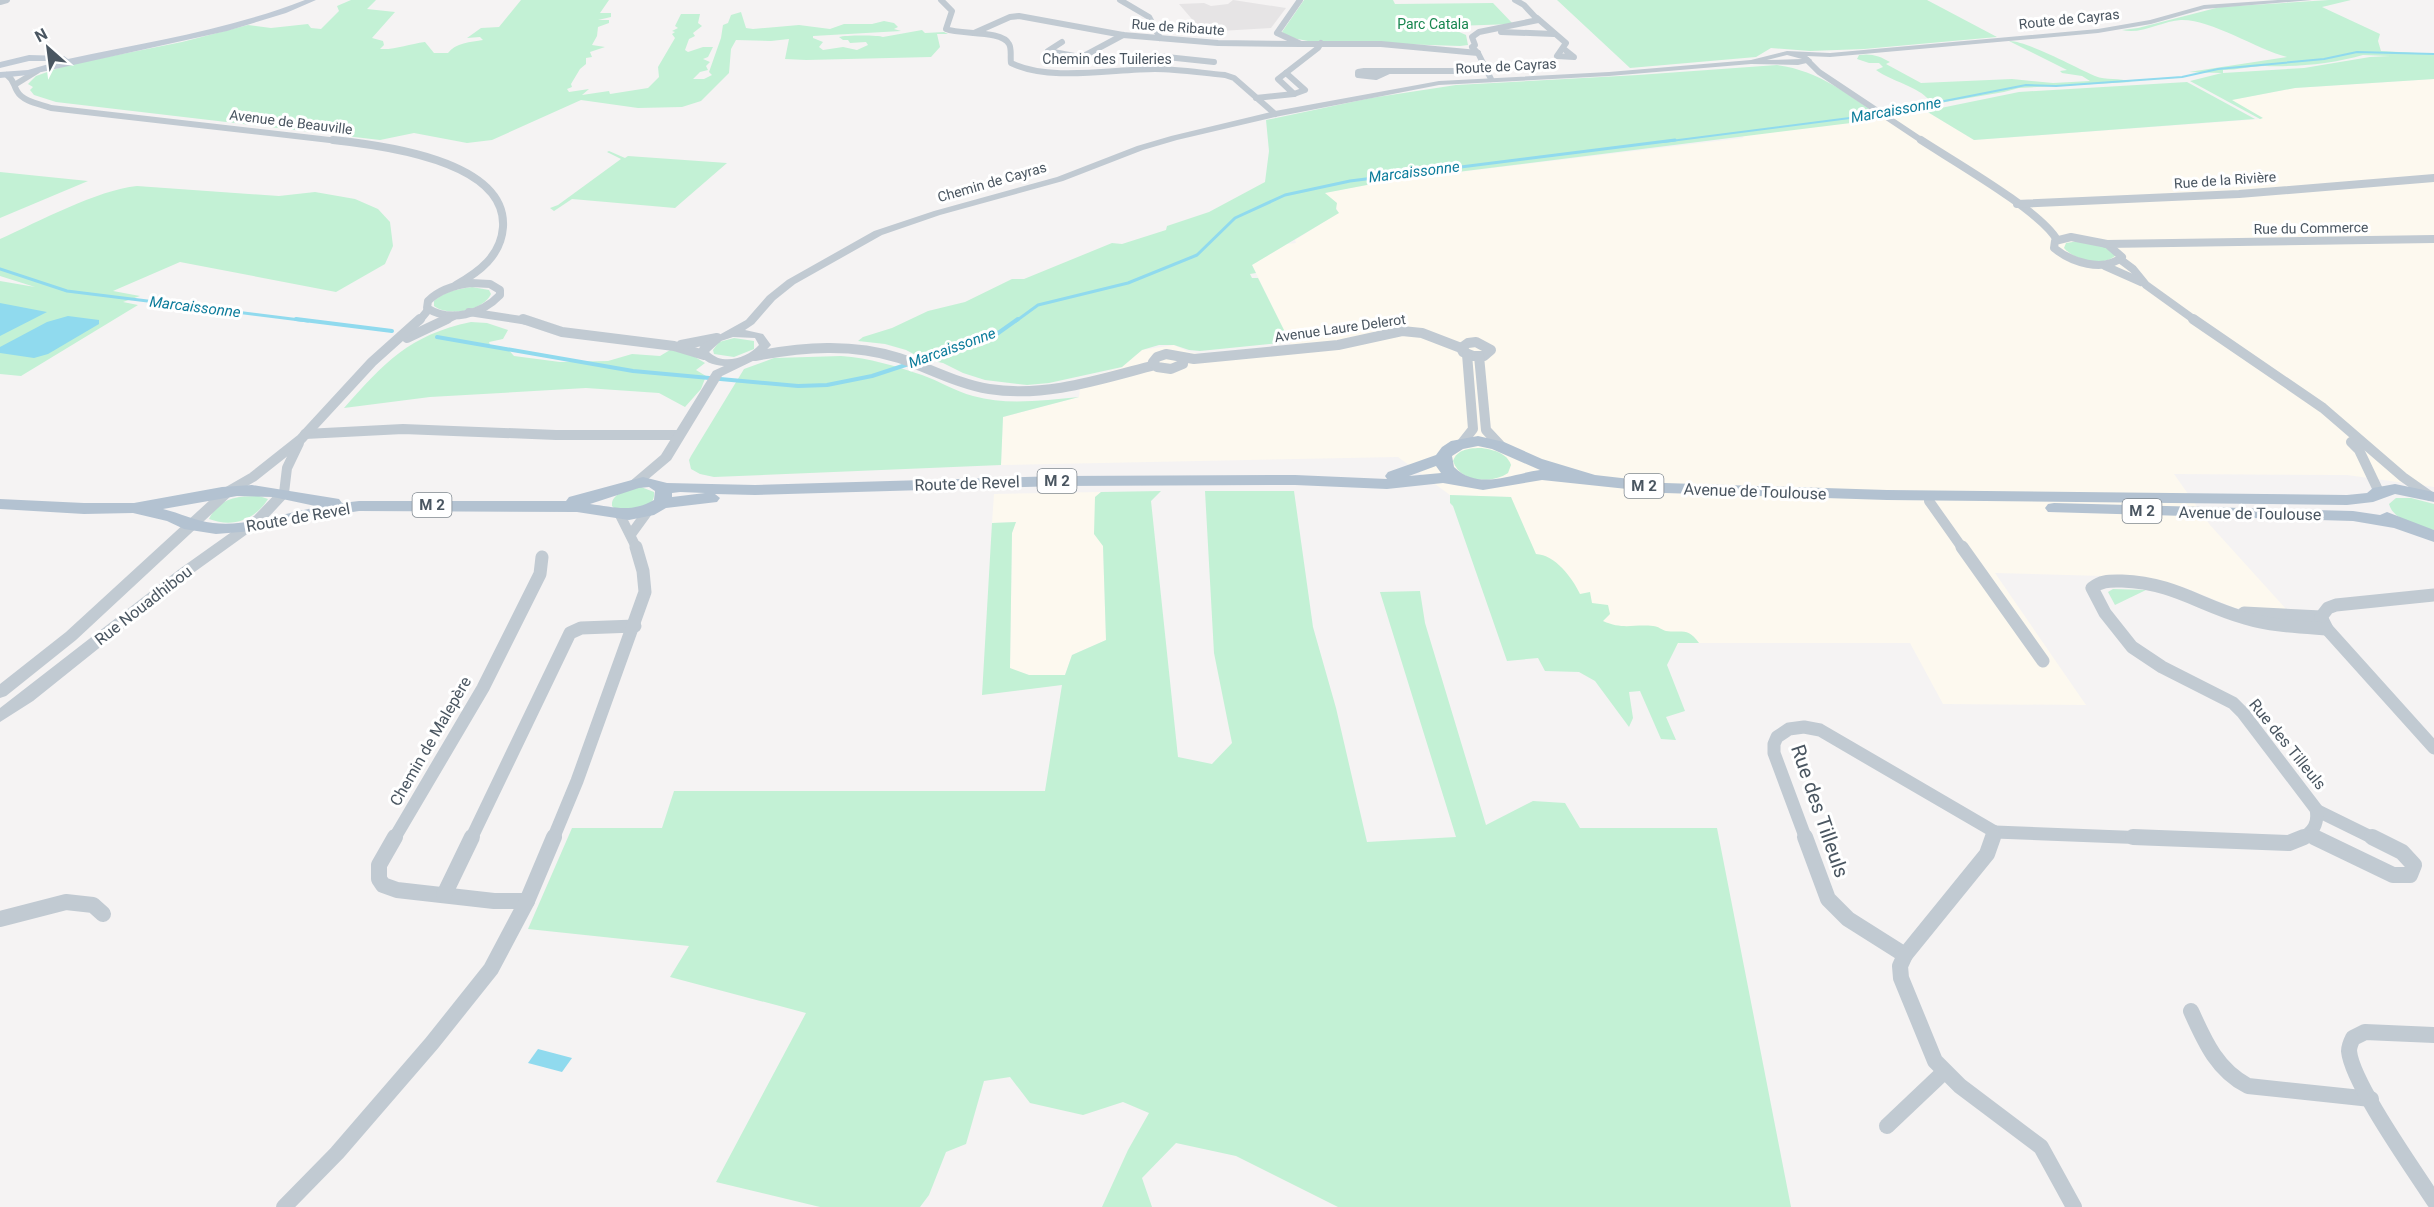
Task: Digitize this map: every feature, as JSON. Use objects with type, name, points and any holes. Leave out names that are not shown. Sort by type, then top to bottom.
[{"type":"main road","points":[[0,65],[28,58],[54,62],[104,55],[229,28],[312,0]]},
{"type":"main road","points":[[3,75],[37,71],[54,62]]},
{"type":"main road","points":[[1462,443],[1481,442],[1500,445],[1516,454],[1520,459],[1522,470],[1515,478]]},
{"type":"main road","name":"Route de Revel","points":[[1359,482],[1396,476],[1443,458],[1448,450],[1462,443]]},
{"type":"main road","name":"M 2","points":[[1516,454],[1588,479]]},
{"type":"main road","points":[[1443,458],[1447,470],[1460,480]]},
{"type":"main road","name":"M 2","points":[[1515,478],[1542,475],[1588,479]]},
{"type":"main road","name":"Route de Revel","points":[[133,508],[227,492],[253,490],[284,492],[291,497],[358,506],[506,505],[592,508],[615,514],[659,497],[734,495],[755,490],[1060,481],[1295,480],[1401,483],[1443,478],[1487,486],[1503,484],[1515,478]]},
{"type":"main road","name":"Avenue de Toulouse","points":[[1588,479],[1665,488],[1887,495],[2315,501],[2347,500],[2406,490],[2432,497]]},
{"type":"main road","name":"Route de Revel","points":[[549,507],[612,493],[635,483],[659,497]]},
{"type":"main road","points":[[612,493],[605,503],[615,514]]},
{"type":"main road","points":[[2376,494],[2373,502],[2377,509],[2397,524],[2431,536]]},
{"type":"main road","name":"Avenue de Toulouse","points":[[1887,495],[1929,501],[2090,510],[2342,516],[2376,519],[2397,524]]},
{"type":"main road","name":"Route de Revel","points":[[0,504],[133,508],[173,517],[190,525],[216,529],[249,527],[300,515],[358,506]]},
{"type":"street","points":[[0,2],[7,0]]},
{"type":"street","name":"Chemin des Tuileries","points":[[942,0],[952,10],[946,29],[952,32],[992,35],[1007,41],[1011,63],[1022,69],[1036,72],[1164,69],[1234,78],[1275,114]]},
{"type":"street","points":[[1120,0],[1149,17],[1160,38]]},
{"type":"street","points":[[1263,44],[1277,33],[1300,0]]},
{"type":"street","points":[[1515,0],[1524,5],[1566,43],[1564,49]]},
{"type":"street","name":"Route de Cayras","points":[[1265,117],[1410,88],[1466,81],[1610,74],[1751,62],[1790,62],[1830,55],[2098,31],[2151,22],[2204,7],[2309,0]]},
{"type":"street","points":[[1472,47],[1475,45],[1473,36],[1483,31],[1534,22],[1537,18]]},
{"type":"street","name":"Rue de Ribaute","points":[[973,34],[1005,19],[1034,24],[1054,22],[1123,36],[1218,43],[1381,44],[1445,50]]},
{"type":"street","points":[[1498,28],[1502,33],[1509,34],[1554,34]]},
{"type":"street","points":[[1277,33],[1301,44]]},
{"type":"street","points":[[1080,57],[1123,36]]},
{"type":"street","points":[[1062,42],[1048,51],[1101,61]]},
{"type":"street","points":[[1205,73],[1216,57],[1210,51],[1218,43]]},
{"type":"street","points":[[1294,94],[1278,79],[1321,44]]},
{"type":"street","points":[[1445,50],[1472,47]]},
{"type":"street","points":[[1472,47],[1478,53],[1491,79]]},
{"type":"street","points":[[1097,48],[1095,52],[1101,61],[1100,70]]},
{"type":"street","points":[[1445,50],[1478,53]]},
{"type":"street","points":[[1445,50],[1466,81]]},
{"type":"street","name":"Route de Cayras","points":[[1751,62],[1774,57],[1781,53],[1830,55]]},
{"type":"street","points":[[1795,53],[1807,60],[1819,72],[2020,206],[2050,229],[2057,240]]},
{"type":"street","points":[[1192,60],[1201,55]]},
{"type":"street","points":[[1156,56],[1214,62]]},
{"type":"street","points":[[1774,57],[1819,72]]},
{"type":"street","points":[[1389,71],[1460,70]]},
{"type":"street","points":[[16,84],[37,71]]},
{"type":"street","points":[[1256,98],[1294,94],[1305,90],[1286,73]]},
{"type":"street","name":"Avenue de Beauville","points":[[3,75],[16,84],[17,92],[24,99],[51,108],[360,143],[418,154],[447,164],[478,182],[493,197],[501,212],[502,234],[491,262],[490,284]]},
{"type":"street","name":"Chemin de Cayras","points":[[709,358],[705,346],[750,322],[771,298],[790,282],[843,251],[893,227],[1060,179],[1140,148],[1265,117]]},
{"type":"street","name":"Rue de la Rivière","points":[[2020,206],[2210,196],[2434,178]]},
{"type":"street","points":[[2020,206],[2076,237],[2106,244],[2133,269],[2146,285]]},
{"type":"street","points":[[2076,237],[2057,240],[2052,246],[2059,254],[2080,262],[2101,265],[2146,285],[2273,375],[2337,428],[2359,450],[2376,494]]},
{"type":"street","name":"Rue du Commerce","points":[[2106,244],[2434,239]]},
{"type":"street","name":"Rue du Commerce","points":[[2101,265],[2113,264],[2121,257],[2188,244]]},
{"type":"street","points":[[428,310],[426,303],[430,298],[456,285],[491,262]]},
{"type":"street","points":[[428,310],[442,314],[469,312],[487,306],[498,298],[500,290],[490,284],[456,285]]},
{"type":"street","points":[[498,298],[520,318]]},
{"type":"street","points":[[227,492],[254,477],[303,437],[387,348],[415,325],[428,310]]},
{"type":"street","points":[[469,312],[493,313],[520,318],[562,332],[674,346],[727,362],[742,360]]},
{"type":"street","points":[[387,348],[457,314]]},
{"type":"street","points":[[635,483],[666,457],[717,374],[754,356],[764,348],[759,337],[752,332],[750,322]]},
{"type":"street","name":"Avenue Laure Delerot","points":[[1155,365],[1154,360],[1166,354],[1183,358],[1338,345],[1402,331],[1422,333],[1479,357],[1486,430],[1500,445]]},
{"type":"street","points":[[674,346],[723,336],[759,337]]},
{"type":"street","name":"Avenue Laure Delerot","points":[[759,337],[770,344],[790,349]]},
{"type":"street","name":"Avenue Laure Delerot","points":[[754,356],[790,349],[873,351],[989,389],[1040,391],[1064,388],[1155,365],[1166,369],[1176,368],[1183,364],[1183,358]]},
{"type":"street","points":[[1462,443],[1473,429],[1464,351]]},
{"type":"street","points":[[709,358],[717,374]]},
{"type":"street","points":[[2273,375],[2323,408],[2403,477],[2432,497]]},
{"type":"street","points":[[303,437],[403,429],[556,435],[679,435]]},
{"type":"street","points":[[284,492],[287,468],[303,437]]},
{"type":"street","points":[[632,533],[659,497],[666,457]]},
{"type":"street","name":"Rue Nouadhibou","points":[[0,692],[71,636],[227,492]]},
{"type":"street","name":"Rue Nouadhibou","points":[[0,716],[39,689],[209,553],[249,527],[271,509],[284,492]]},
{"type":"street","points":[[1929,501],[2043,661]]},
{"type":"street","points":[[284,1207],[344,1145],[467,1001],[491,969],[527,901],[577,781],[635,626],[645,592],[645,575],[632,533],[615,514]]},
{"type":"street","name":"Chemin de Malepère","points":[[527,901],[494,901],[384,887],[378,881],[379,865],[483,688],[540,574],[542,557]]},
{"type":"street","name":"Rue des Tilleuls","points":[[2309,835],[2393,875],[2410,874],[2414,865],[2402,852],[2318,811],[2243,713],[2221,696],[2156,665],[2132,649],[2109,620],[2093,594],[2092,588],[2106,581],[2154,583],[2225,611],[2268,624],[2324,623]]},
{"type":"street","points":[[2434,595],[2336,605],[2328,608],[2324,623],[2434,748]]},
{"type":"street","points":[[444,895],[570,633],[581,628],[635,626]]},
{"type":"street","name":"Rue des Tilleuls","points":[[1905,955],[1848,919],[1828,899],[1774,753],[1773,745],[1776,738],[1789,728],[1798,726],[1820,730],[1995,832],[2289,843],[2309,835],[2318,818],[2318,811]]},
{"type":"street","points":[[1995,832],[1987,854],[1905,955],[1900,966],[1901,978],[1929,1050],[1944,1072],[2041,1147],[2074,1207]]},
{"type":"street","points":[[0,919],[43,906],[66,902],[93,905],[103,914]]},
{"type":"street","points":[[2191,1011],[2216,1062],[2236,1082],[2248,1086],[2371,1099]]},
{"type":"street","points":[[2434,1035],[2376,1030],[2357,1035],[2350,1042],[2350,1061],[2434,1201]]},
{"type":"street","points":[[1887,1126],[1944,1072]]},
{"type":"shaded area","points":[[1233,0],[1286,8],[1271,28],[1203,32],[1179,4],[1204,3],[1211,6],[1228,4]]},
{"type":"shaded area","points":[[2434,79],[2434,487],[2347,475],[2174,474],[2210,525],[2286,609],[2235,608],[2183,587],[2139,577],[1995,573],[2086,705],[1943,704],[1910,643],[1679,643],[1671,655],[1554,614],[1511,497],[1450,495],[1398,457],[1001,465],[1003,417],[1079,397],[1081,379],[1121,368],[1142,350],[1174,345],[1189,352],[1201,354],[1291,345],[1252,265],[1287,244],[1296,243],[1295,240],[1338,213],[1336,206],[1324,193],[1393,180],[1743,138],[1744,135],[1895,118],[1926,111],[1974,140],[2262,119],[2231,100],[2295,88]]},
{"type":"shaded area","points":[[1101,492],[1095,497],[1103,546],[1106,640],[1072,655],[1065,675],[1029,675],[1010,669],[1012,533],[1016,522],[992,523],[994,494]]},
{"type":"green space","points":[[351,0],[376,0],[367,9],[395,12],[372,38],[383,41],[384,45],[380,49],[425,42],[434,53],[448,53],[459,45],[483,40],[480,37],[467,38],[481,28],[499,27],[521,0],[609,0],[600,13],[611,13],[611,17],[598,20],[609,20],[609,23],[598,27],[597,36],[592,45],[605,47],[590,52],[592,57],[586,58],[586,64],[580,69],[571,84],[572,87],[567,89],[569,92],[589,89],[582,95],[609,91],[610,94],[648,88],[659,77],[658,67],[675,38],[672,34],[675,32],[672,31],[678,28],[675,26],[681,14],[700,14],[698,23],[702,26],[693,33],[695,36],[689,39],[685,50],[688,52],[703,47],[713,47],[708,57],[703,59],[710,62],[706,66],[708,70],[700,72],[693,79],[704,79],[712,75],[709,72],[723,25],[728,23],[731,15],[741,12],[746,28],[753,29],[799,25],[830,29],[844,24],[872,24],[884,21],[894,23],[898,27],[894,29],[901,31],[813,36],[823,42],[819,47],[823,50],[843,47],[857,50],[868,45],[866,42],[850,43],[839,37],[842,36],[883,37],[922,30],[925,33],[944,32],[948,34],[937,34],[940,47],[931,57],[785,59],[789,39],[736,40],[731,49],[729,73],[701,101],[682,107],[638,108],[581,100],[492,140],[467,143],[414,133],[380,140],[56,102],[34,95],[30,90],[33,87],[28,84],[36,76],[67,65],[182,42],[248,25],[271,28],[308,24],[311,28],[321,29],[339,11],[337,6]]},
{"type":"green space","name":"Parc Catala","points":[[1304,0],[1393,0],[1395,4],[1493,3],[1513,24],[1455,26],[1457,31],[1466,35],[1468,45],[1460,46],[1308,41],[1292,38],[1282,32]]},
{"type":"green space","points":[[1557,0],[1927,0],[1997,37],[1864,49],[1810,51],[1771,48],[1756,57],[1630,68]]},
{"type":"green space","points":[[2351,0],[2322,7],[2380,34],[2378,41],[2381,51],[2434,54],[2434,79],[2295,88],[2232,100],[2263,118],[2260,119],[2190,81],[2222,73],[2189,72],[2287,57],[2220,29],[2193,21],[2174,21],[2137,31],[2122,30],[2220,7]],"holes":[[[2363,55],[2390,56],[2304,68],[2223,73],[2223,70],[2254,67],[2327,63]]]},
{"type":"green space","points":[[2009,41],[2027,45],[2099,77],[2131,82],[2019,88],[1893,114],[1888,111],[1897,106],[1929,100],[1919,91],[1876,70],[1883,67],[1879,63],[1857,59],[1863,54],[1879,57],[1890,62],[1886,64],[1921,83],[2012,79],[2053,83],[2090,81],[2082,76],[2062,73],[2060,71],[2067,70]]},
{"type":"green space","points":[[1777,65],[1820,78],[1883,119],[1393,180],[1325,193],[1337,203],[1336,209],[1339,213],[1252,265],[1256,273],[1250,274],[1252,278],[1258,278],[1290,342],[1200,351],[1174,345],[1159,345],[1142,350],[1122,367],[1049,383],[1027,385],[985,380],[943,363],[923,359],[906,350],[885,344],[858,341],[928,311],[965,302],[1012,279],[1024,279],[1112,243],[1122,244],[1166,230],[1167,226],[1209,212],[1265,182],[1269,151],[1266,120],[1371,98],[1456,85]]},
{"type":"green space","points":[[2187,82],[2255,119],[1974,140],[1926,111],[2019,92]]},
{"type":"green space","points":[[607,152],[625,158],[628,156],[727,163],[675,208],[572,199],[554,211],[550,208],[558,205],[621,159]]},
{"type":"green space","points":[[0,172],[88,181],[0,218]]},
{"type":"green space","points":[[137,186],[279,196],[315,192],[355,199],[378,209],[390,222],[393,246],[385,264],[336,292],[180,262],[113,291],[140,296],[123,302],[138,305],[21,376],[0,374],[0,281],[35,287],[0,276],[0,239],[86,200]]},
{"type":"green space","points":[[2079,241],[2104,246],[2115,256],[2103,261],[2088,261],[2074,256],[2064,248],[2066,243]]},
{"type":"green space","points":[[472,287],[489,290],[491,294],[481,305],[456,312],[434,306],[434,301],[447,293]]},
{"type":"green space","points":[[471,322],[487,323],[508,330],[503,339],[489,342],[491,348],[506,347],[514,356],[560,362],[608,361],[632,354],[660,356],[670,350],[690,354],[705,363],[696,370],[706,376],[701,389],[685,407],[659,393],[586,388],[430,397],[344,408],[385,364],[399,353],[431,335]]},
{"type":"green space","points":[[734,338],[754,341],[754,349],[734,357],[714,354],[713,350],[719,342]]},
{"type":"green space","points":[[841,356],[892,366],[928,377],[966,394],[986,399],[1026,401],[1079,397],[1003,417],[1001,465],[714,477],[691,469],[689,460],[691,456],[744,369],[774,358]]},
{"type":"green space","points":[[1482,448],[1503,455],[1511,465],[1508,473],[1485,480],[1462,474],[1453,461],[1455,457],[1469,449]]},
{"type":"green space","points":[[641,487],[654,492],[651,503],[640,508],[627,509],[615,509],[612,506],[612,501],[618,495]]},
{"type":"green space","points":[[1161,491],[1151,501],[1178,757],[1212,764],[1232,743],[1214,653],[1205,491],[1294,491],[1313,627],[1336,708],[1367,842],[1456,837],[1380,592],[1420,591],[1425,623],[1486,825],[1533,801],[1565,803],[1580,828],[1717,828],[1791,1207],[1338,1207],[1236,1156],[1176,1143],[1142,1178],[1152,1207],[1102,1207],[1128,1150],[1149,1113],[1123,1102],[1083,1115],[1030,1103],[1010,1077],[984,1081],[966,1144],[946,1152],[929,1195],[920,1207],[820,1207],[716,1182],[806,1013],[670,977],[689,946],[528,929],[572,828],[662,828],[674,791],[1045,791],[1062,685],[982,695],[992,523],[1016,522],[1012,533],[1010,668],[1029,675],[1065,675],[1072,655],[1106,640],[1103,546],[1094,534],[1095,497],[1101,492]]},
{"type":"green space","points":[[1450,495],[1511,497],[1536,554],[1550,558],[1562,568],[1580,594],[1590,592],[1592,603],[1608,605],[1610,614],[1603,621],[1622,626],[1655,626],[1666,631],[1688,633],[1695,638],[1699,643],[1678,643],[1667,665],[1685,711],[1666,717],[1676,740],[1661,739],[1640,691],[1629,692],[1633,718],[1629,727],[1595,681],[1579,672],[1545,671],[1538,658],[1507,661],[1453,506],[1450,503]]},
{"type":"green space","points":[[259,496],[268,499],[250,517],[227,523],[209,519],[223,502]]},
{"type":"green space","points":[[2396,498],[2411,498],[2434,504],[2434,530],[2414,525],[2391,510],[2389,504]]},
{"type":"green space","points":[[2113,589],[2146,590],[2115,605],[2108,592]]},
{"type":"water","points":[[0,303],[47,312],[0,336]]},
{"type":"water","points":[[68,316],[99,320],[99,324],[48,354],[34,358],[0,353],[0,347],[47,322]]},
{"type":"water","points":[[538,1049],[572,1058],[562,1072],[528,1063]]},
{"type":"waterway","name":"Marcaissonne","points":[[1663,142],[1873,115],[2026,85],[2056,86],[2182,77],[2218,69],[2324,59],[2357,52],[2434,54]]},
{"type":"waterway","name":"Marcaissonne","points":[[1016,321],[1038,305],[1128,283],[1197,255],[1235,218],[1285,195],[1350,181],[1675,140]]},
{"type":"waterway","name":"Marcaissonne","points":[[0,269],[67,291],[308,321]]},
{"type":"waterway","name":"Marcaissonne","points":[[296,319],[392,331]]},
{"type":"waterway","name":"Marcaissonne","points":[[437,337],[633,371],[798,386],[827,385],[872,376],[994,336],[1018,319]]}]
